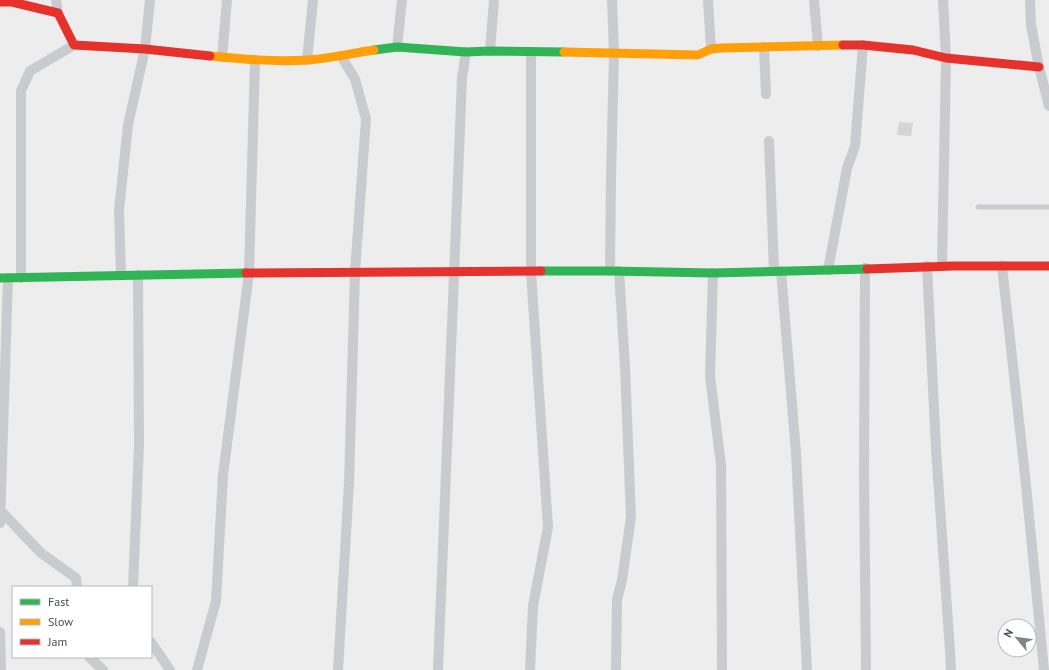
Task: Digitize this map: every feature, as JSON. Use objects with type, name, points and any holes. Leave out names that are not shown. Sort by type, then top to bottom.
[{"type":"street","points":[[56,0],[58,13],[74,45]]},
{"type":"street","points":[[121,275],[118,210],[128,125],[145,49],[150,0]]},
{"type":"street","points":[[222,57],[227,0]]},
{"type":"street","points":[[307,60],[313,0]]},
{"type":"street","points":[[397,47],[402,0]]},
{"type":"street","points":[[490,51],[494,0]]},
{"type":"street","points":[[612,0],[614,52],[611,178],[615,271],[625,366],[631,517],[622,580],[617,600],[616,670]]},
{"type":"street","points":[[708,0],[711,49]]},
{"type":"street","points":[[814,0],[818,46]]},
{"type":"street","points":[[942,266],[946,58],[943,0]]},
{"type":"street","points":[[1030,0],[1031,25],[1039,67],[1049,106]]},
{"type":"street","points":[[0,2],[11,1],[58,13]]},
{"type":"street","points":[[21,278],[21,91],[30,72],[74,45],[145,49],[255,60],[307,60],[397,47],[466,52],[614,52],[698,55],[711,49],[764,46],[863,45],[913,50],[946,58],[1039,67]]},
{"type":"street","points":[[828,270],[847,168],[856,146],[863,45]]},
{"type":"street","points":[[764,46],[766,94]]},
{"type":"street","points":[[438,670],[462,78],[466,52]]},
{"type":"street","points":[[530,670],[533,606],[548,527],[530,272],[531,52]]},
{"type":"street","points":[[338,670],[349,484],[356,272],[366,119],[355,79],[341,56]]},
{"type":"street","points":[[197,670],[216,601],[222,475],[250,272],[255,60]]},
{"type":"street","points":[[769,141],[778,271],[796,453],[807,670]]},
{"type":"street","points":[[927,266],[936,449],[951,670]]},
{"type":"street","points":[[0,524],[4,278],[250,272],[615,271],[714,273],[927,266],[1049,266]]},
{"type":"street","points":[[1002,266],[1044,670]]},
{"type":"street","points":[[865,268],[864,482],[866,670]]},
{"type":"street","points":[[714,273],[710,376],[721,465],[722,670]]},
{"type":"street","points":[[133,586],[140,444],[138,275]]},
{"type":"street","points":[[0,510],[41,553],[76,578],[76,586]]},
{"type":"street","points":[[0,632],[0,670]]},
{"type":"street","points":[[152,643],[170,670]]},
{"type":"street","points":[[90,658],[103,670]]},
{"type":"lane","points":[[978,207],[1049,207]]},
{"type":"building","points":[[899,122],[913,123],[911,136],[897,135]]},
{"type":"traffic: fast","points":[[374,50],[397,47],[466,52],[564,52]]},
{"type":"traffic: fast","points":[[541,271],[713,273],[867,269]]},
{"type":"traffic: fast","points":[[0,278],[246,273]]},
{"type":"traffic: slow","points":[[564,52],[698,55],[711,49],[721,48],[843,45]]},
{"type":"traffic: slow","points":[[210,56],[295,61],[374,50]]},
{"type":"traffic: jam","points":[[0,2],[12,2],[58,13],[74,45],[145,49],[210,56]]},
{"type":"traffic: jam","points":[[843,45],[863,45],[913,50],[946,58],[1039,67]]},
{"type":"traffic: jam","points":[[867,269],[953,266],[1049,266]]},
{"type":"traffic: jam","points":[[246,273],[541,271]]}]
